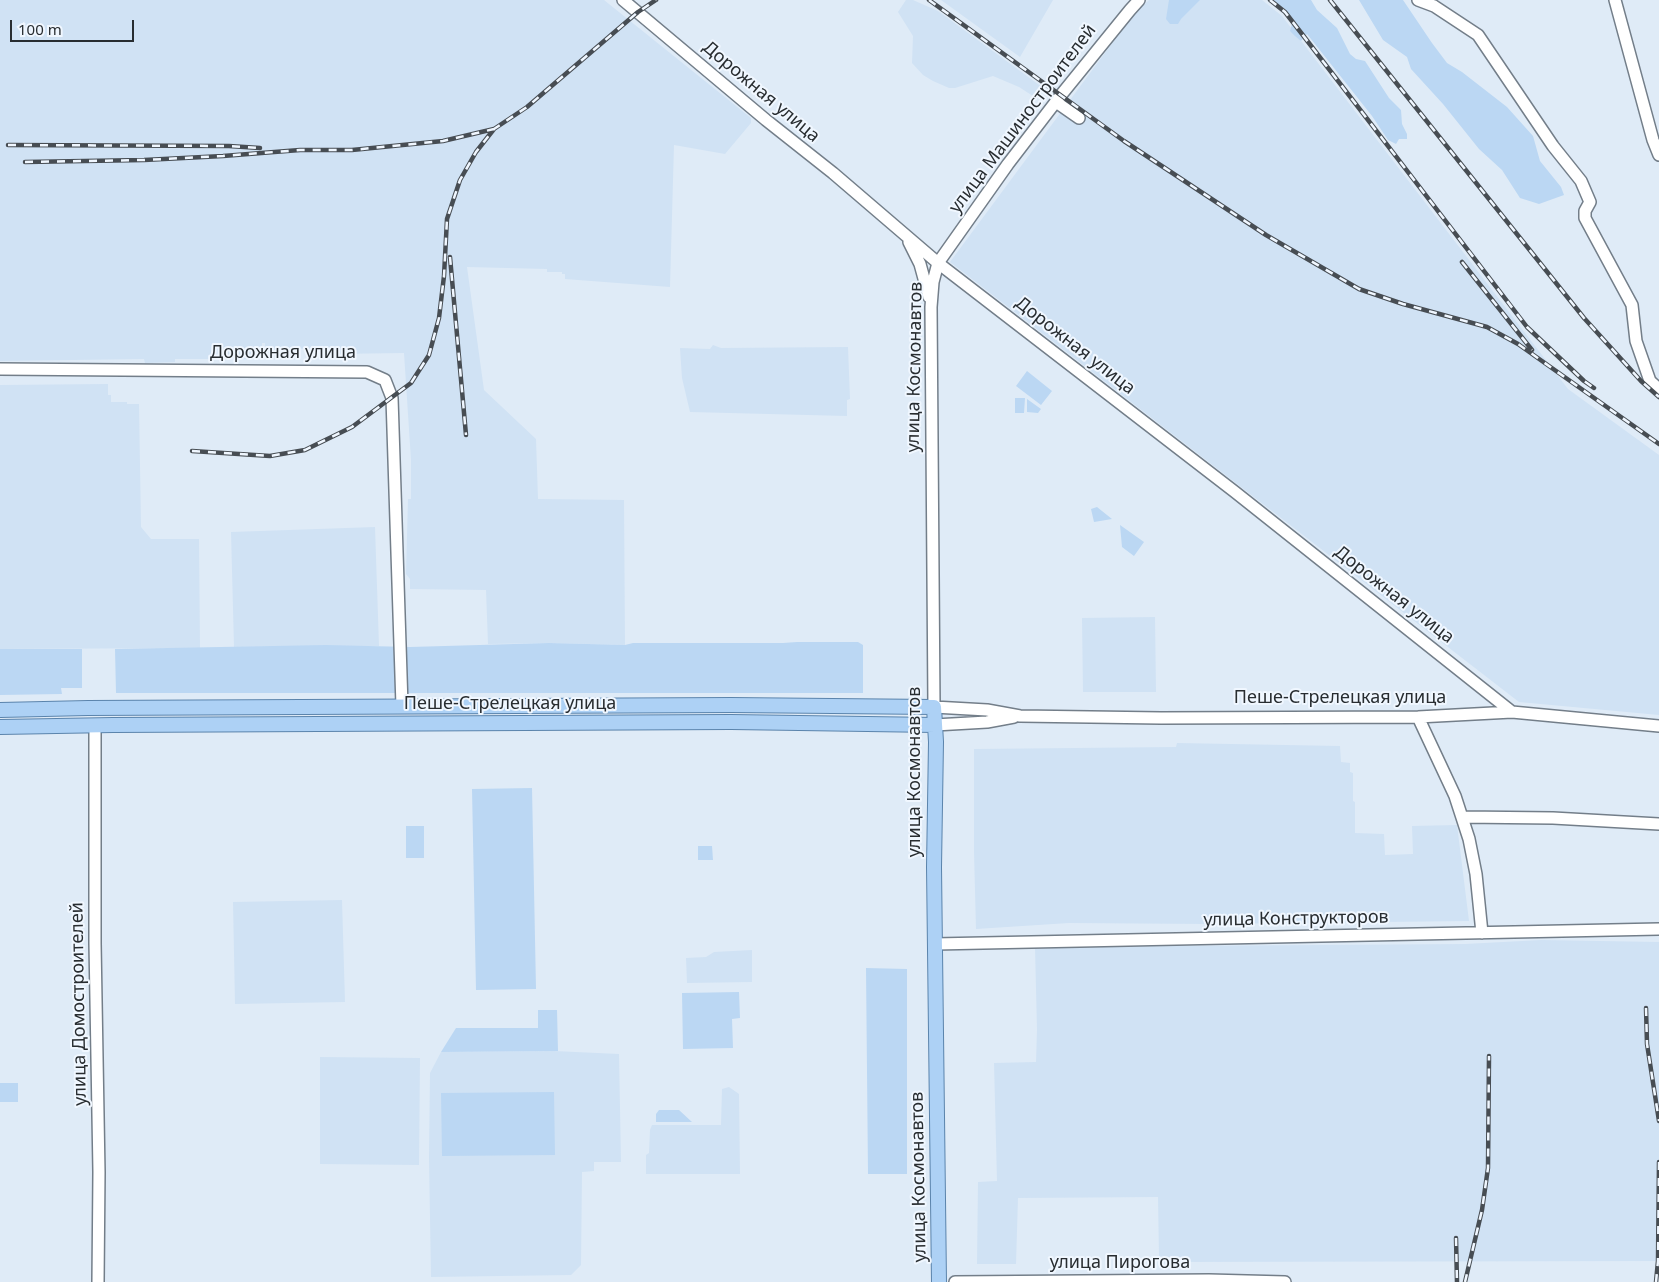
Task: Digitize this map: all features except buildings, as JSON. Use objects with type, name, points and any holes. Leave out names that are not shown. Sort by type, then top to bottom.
[{"type":"main road","name":"Пеше-Стрелецкая улица","points":[[0,710],[402,706],[741,705],[934,707]]},
{"type":"main road","name":"улица Космонавтов","points":[[934,707],[939,1282]]},
{"type":"main road","name":"Пеше-Стрелецкая улица","points":[[0,727],[731,722],[935,725]]},
{"type":"street","name":"Дорожная улица","points":[[623,0],[938,263],[1266,516],[1512,712]]},
{"type":"street","name":"улица Машиностроителей","points":[[938,263],[1002,171],[1139,0]]},
{"type":"street","points":[[1418,0],[1435,3],[1478,36],[1553,146],[1581,181],[1590,202],[1585,211],[1586,218],[1632,305],[1636,341],[1650,381],[1659,389]]},
{"type":"street","points":[[1615,0],[1653,140],[1659,154]]},
{"type":"street","points":[[1056,102],[1079,118]]},
{"type":"street","points":[[906,236],[920,264],[931,307]]},
{"type":"street","name":"улица Космонавтов","points":[[934,707],[931,307],[933,282],[938,263]]},
{"type":"street","name":"Дорожная улица","points":[[0,369],[367,372],[384,380],[392,398],[402,706]]},
{"type":"street","name":"Пеше-Стрелецкая улица","points":[[934,707],[987,710],[1020,716],[1161,718],[1418,717],[1512,712],[1659,726]]},
{"type":"street","name":"Пеше-Стрелецкая улица","points":[[935,725],[988,722],[1020,716]]},
{"type":"street","points":[[1418,717],[1456,796],[1469,839],[1476,874],[1482,933]]},
{"type":"street","name":"улица Домостроителей","points":[[94,726],[99,1172],[98,1282]]},
{"type":"street","points":[[1462,817],[1553,818],[1659,824]]},
{"type":"street","name":"улица Конструкторов","points":[[935,944],[1659,929]]},
{"type":"street","name":"улица Пирогова","points":[[955,1282],[1209,1280],[1285,1282]]},
{"type":"shaded area","points":[[0,0],[604,0],[751,118],[751,123],[725,154],[674,145],[670,287],[565,279],[565,274],[562,274],[562,272],[547,272],[547,269],[467,267],[484,390],[536,439],[538,499],[624,500],[625,645],[488,644],[486,590],[410,589],[410,579],[406,574],[408,499],[411,499],[411,460],[404,353],[334,354],[334,348],[289,349],[289,354],[265,354],[265,343],[262,343],[262,350],[258,351],[259,359],[175,359],[175,362],[145,363],[144,359],[0,361]]},
{"type":"shaded area","points":[[906,0],[913,0],[938,11],[1042,87],[1040,93],[1036,98],[1019,87],[993,76],[955,88],[949,88],[923,75],[912,63],[913,36],[898,12]]},
{"type":"shaded area","points":[[941,0],[1053,0],[1020,57]]},
{"type":"shaded area","points":[[1149,0],[1262,0],[1282,16],[1568,389],[1659,455],[1659,715],[1519,702],[950,262],[1133,15]]},
{"type":"shaded area","points":[[1169,0],[1200,0],[1178,24],[1170,24],[1166,19]]},
{"type":"shaded area","points":[[1270,0],[1311,0],[1317,10],[1337,28],[1350,54],[1356,59],[1365,61],[1389,98],[1401,110],[1402,124],[1407,134],[1407,139],[1399,139],[1396,144],[1388,140],[1372,116],[1307,34],[1301,41],[1295,36],[1290,31],[1292,24],[1285,12]]},
{"type":"shaded area","points":[[1359,0],[1403,0],[1447,63],[1462,72],[1507,107],[1533,136],[1540,161],[1561,187],[1564,195],[1539,204],[1520,198],[1502,170],[1479,149],[1443,104],[1411,69],[1407,57],[1383,40]]},
{"type":"shaded area","points":[[713,345],[721,348],[848,347],[850,399],[847,400],[847,416],[690,412],[682,378],[680,348],[710,349]]},
{"type":"shaded area","points":[[1027,371],[1052,391],[1041,405],[1016,386]]},
{"type":"shaded area","points":[[108,384],[108,395],[111,395],[111,402],[139,404],[141,527],[151,539],[199,539],[200,648],[0,649],[0,385]]},
{"type":"shaded area","points":[[1015,398],[1025,398],[1024,413],[1015,413]]},
{"type":"shaded area","points":[[1027,399],[1041,409],[1038,413],[1027,412]]},
{"type":"shaded area","points":[[1097,507],[1112,519],[1094,522],[1091,509]]},
{"type":"shaded area","points":[[1120,525],[1144,542],[1134,556],[1122,547]]},
{"type":"shaded area","points":[[375,527],[379,646],[234,647],[231,532]]},
{"type":"shaded area","points":[[1155,617],[1156,692],[1083,692],[1082,618]]},
{"type":"shaded area","points":[[858,642],[863,645],[863,693],[116,693],[115,649],[326,645],[410,647],[549,643],[625,645],[633,643]]},
{"type":"shaded area","points":[[0,649],[82,649],[82,688],[61,688],[62,694],[0,695]]},
{"type":"shaded area","points":[[1177,743],[1340,746],[1341,762],[1350,763],[1350,772],[1353,773],[1355,833],[1384,834],[1385,855],[1413,854],[1412,826],[1457,825],[1469,921],[1208,924],[1069,923],[976,929],[974,749],[1176,747]]},
{"type":"shaded area","points":[[532,788],[536,989],[476,990],[472,789]]},
{"type":"shaded area","points":[[406,826],[424,826],[424,858],[406,858]]},
{"type":"shaded area","points":[[698,846],[712,846],[713,860],[698,860]]},
{"type":"shaded area","points":[[342,900],[345,1002],[235,1004],[233,902]]},
{"type":"shaded area","points":[[1541,940],[1659,942],[1659,1261],[1171,1262],[1170,1257],[1159,1257],[1158,1197],[1018,1198],[1016,1264],[977,1264],[978,1182],[997,1181],[994,1063],[1036,1062],[1035,947],[1465,944]]},
{"type":"shaded area","points":[[752,950],[752,982],[687,983],[686,958],[706,957],[714,952]]},
{"type":"shaded area","points":[[866,968],[907,969],[907,1174],[868,1174]]},
{"type":"shaded area","points":[[739,992],[740,1018],[732,1019],[733,1048],[683,1049],[682,993]]},
{"type":"shaded area","points":[[538,1010],[557,1010],[558,1051],[441,1052],[456,1028],[538,1028]]},
{"type":"shaded area","points":[[554,1051],[619,1054],[621,1162],[594,1162],[594,1171],[582,1172],[581,1265],[571,1275],[431,1277],[430,1073],[441,1052]]},
{"type":"shaded area","points":[[320,1057],[420,1058],[419,1165],[320,1164]]},
{"type":"shaded area","points":[[0,1083],[18,1083],[18,1102],[0,1102]]},
{"type":"shaded area","points":[[729,1087],[739,1094],[740,1174],[646,1174],[646,1155],[649,1153],[652,1125],[721,1125],[722,1089]]},
{"type":"shaded area","points":[[554,1092],[555,1155],[442,1156],[441,1093]]},
{"type":"shaded area","points":[[659,1110],[679,1110],[692,1122],[656,1122],[656,1114]]},
{"type":"railway","points":[[192,451],[270,456],[305,450],[352,427],[411,383],[429,355],[439,318],[444,276],[447,219],[460,180],[476,152],[494,129],[527,107],[638,12],[656,0]]},
{"type":"railway","points":[[929,0],[1124,141],[1266,235],[1359,289],[1403,304],[1487,327],[1518,344],[1659,444]]},
{"type":"railway","points":[[1270,0],[1285,12],[1527,327],[1584,381],[1594,388]]},
{"type":"railway","points":[[1330,0],[1584,318],[1641,381],[1659,397]]},
{"type":"railway","points":[[25,162],[144,160],[300,150],[352,150],[443,141],[494,129]]},
{"type":"railway","points":[[8,145],[229,146],[260,148]]},
{"type":"railway","points":[[450,257],[466,435]]},
{"type":"railway","points":[[1462,262],[1532,350]]},
{"type":"railway","points":[[1646,1008],[1647,1044],[1659,1121]]},
{"type":"railway","points":[[1465,1282],[1482,1210],[1488,1168],[1489,1056]]},
{"type":"railway","points":[[1656,1282],[1659,1162]]},
{"type":"railway","points":[[1456,1238],[1457,1282]]}]
